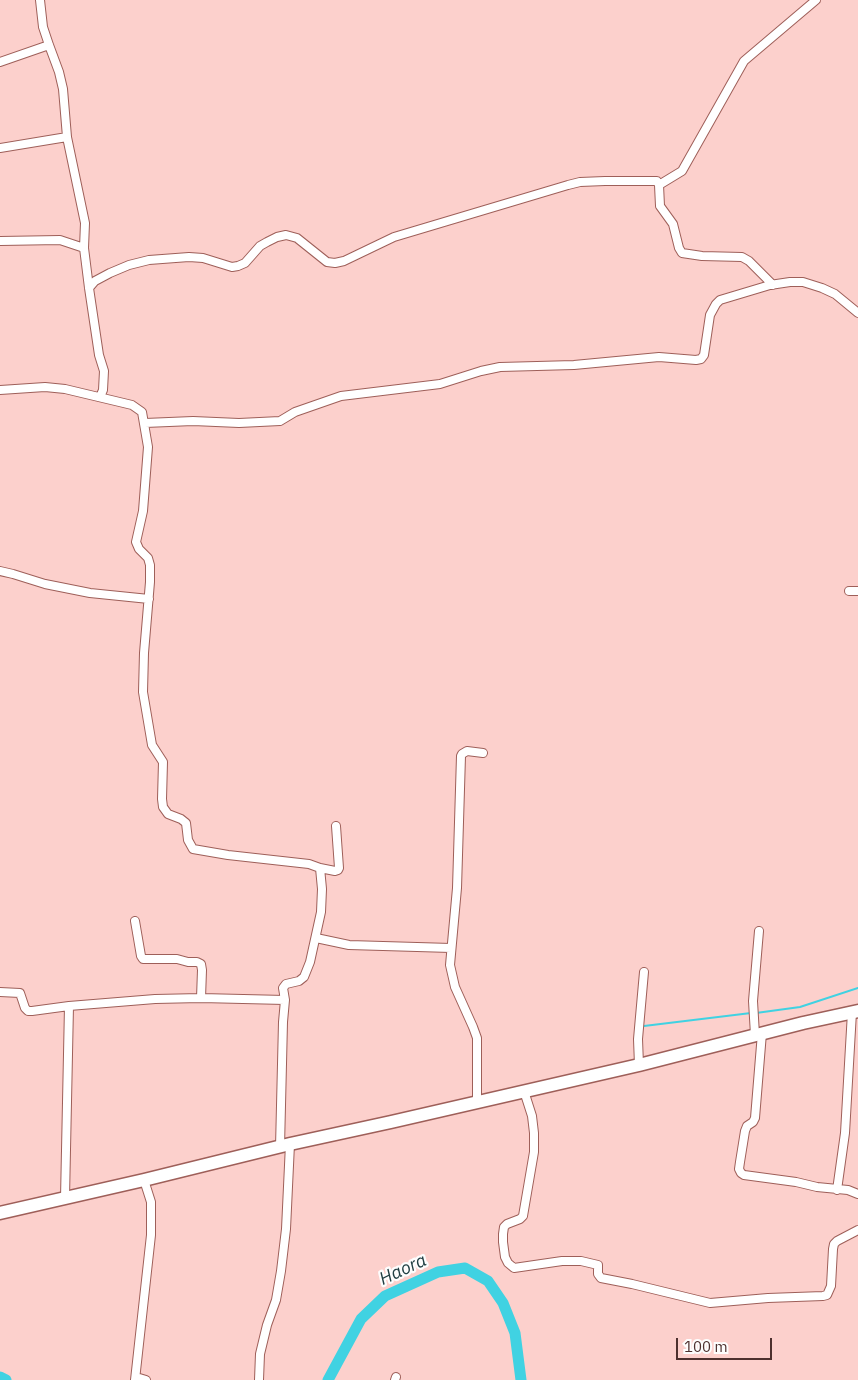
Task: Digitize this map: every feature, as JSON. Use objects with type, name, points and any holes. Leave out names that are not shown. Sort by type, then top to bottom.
[{"type":"main road","points":[[0,1213],[285,1145],[639,1065],[759,1034],[855,1012]]},
{"type":"street","points":[[40,0],[48,45],[59,72],[63,89],[67,137],[85,223],[84,248],[89,288],[99,355],[104,371],[103,390],[100,397]]},
{"type":"street","points":[[659,185],[682,171],[744,62],[816,0]]},
{"type":"street","points":[[0,62],[48,45]]},
{"type":"street","points":[[0,148],[67,137]]},
{"type":"street","points":[[89,288],[95,281],[110,273],[129,265],[149,260],[189,257],[203,258],[232,267],[238,266],[245,263],[260,246],[277,237],[286,235],[298,238],[327,262],[336,263],[394,237],[568,185],[580,182],[654,181],[659,185],[661,209],[673,224],[682,253],[702,256],[742,257],[749,261],[773,285]]},
{"type":"street","points":[[0,240],[60,240],[84,248]]},
{"type":"street","points":[[145,423],[280,421],[295,412],[341,396],[440,384],[480,371],[500,367],[574,365],[659,356],[701,359],[704,355],[710,315],[720,300],[790,282],[803,282],[822,288],[835,294],[858,313]]},
{"type":"street","points":[[0,390],[45,387],[65,389],[132,405],[142,412],[148,447],[147,475],[143,511],[136,542],[150,562],[149,599],[143,660],[143,692],[152,745],[163,762],[162,799],[165,811],[186,823],[188,840],[193,849],[309,864],[335,871],[339,868],[336,826]]},
{"type":"street","points":[[0,571],[45,584],[90,593],[149,599]]},
{"type":"street","points":[[849,590],[858,591]]},
{"type":"street","points":[[477,1102],[477,1038],[455,987],[450,965],[457,888],[461,756],[467,751],[483,754]]},
{"type":"street","points":[[258,1380],[260,1354],[267,1325],[276,1300],[286,1229],[285,1000],[283,988],[286,984],[299,981],[304,977],[310,962],[321,912],[322,889],[320,868]]},
{"type":"street","points":[[135,921],[143,959],[177,959],[201,964],[201,998]]},
{"type":"street","points":[[759,932],[752,1001],[759,1034],[755,1118],[745,1131],[739,1169],[744,1175],[837,1190],[848,1190],[858,1194]]},
{"type":"street","points":[[316,938],[349,945],[452,948]]},
{"type":"street","points":[[639,1065],[638,1038],[644,972]]},
{"type":"street","points":[[0,992],[20,993],[24,1008],[28,1011],[156,998],[285,1000]]},
{"type":"street","points":[[65,1198],[69,1006]]},
{"type":"street","points":[[837,1190],[846,1133],[855,1012]]},
{"type":"street","points":[[524,1091],[532,1116],[534,1152],[523,1216],[504,1227],[505,1257],[514,1268],[562,1261],[580,1261],[598,1266],[598,1274],[601,1278],[710,1303],[759,1298],[823,1296],[827,1294],[831,1286],[834,1244],[858,1230]]},
{"type":"street","points":[[144,1180],[151,1202],[151,1235],[136,1379],[146,1380]]},
{"type":"waterway","points":[[756,1013],[800,1007],[858,988]]},
{"type":"waterway","points":[[644,1026],[751,1013]]},
{"type":"waterway","name":"Haora","points":[[328,1380],[361,1319],[385,1296],[438,1272],[465,1268],[488,1281],[503,1303],[515,1333],[521,1380]]},
{"type":"waterway","name":"Haora","points":[[0,1377],[6,1380]]}]
